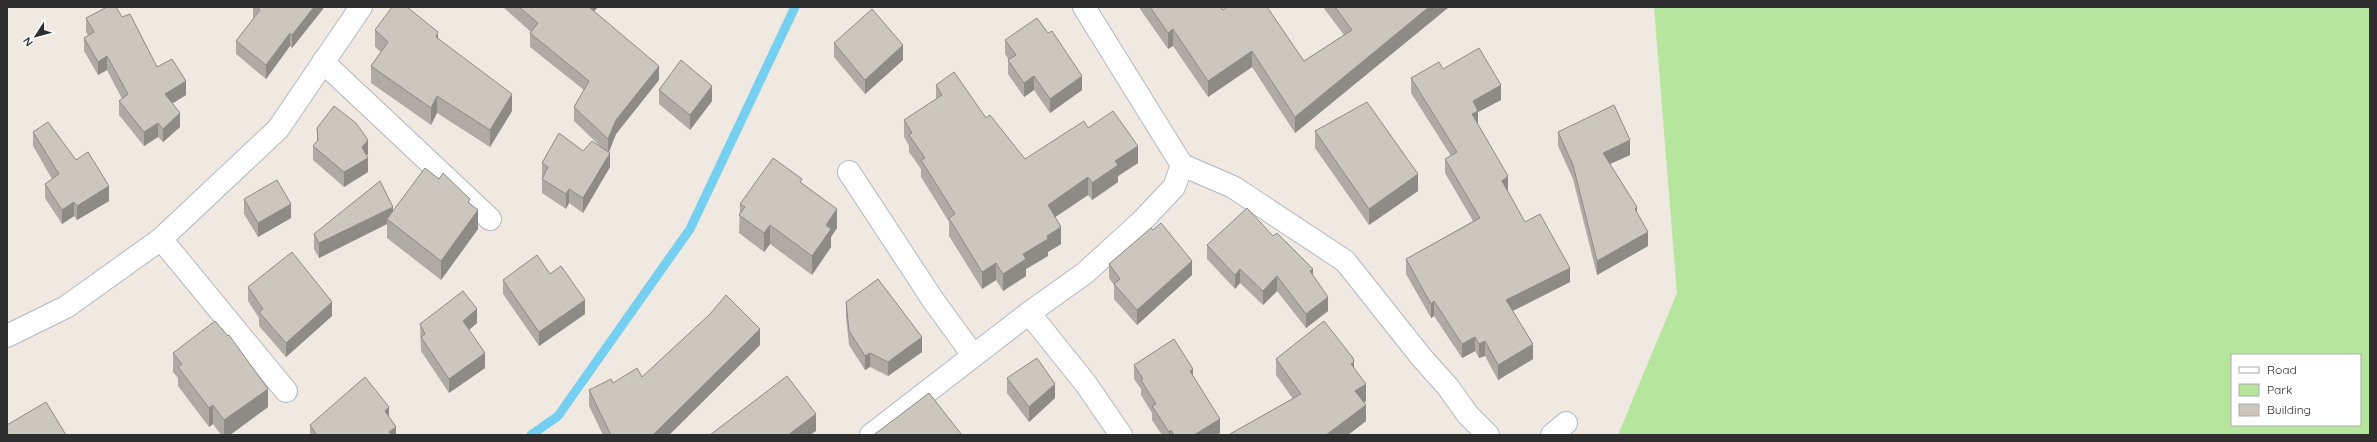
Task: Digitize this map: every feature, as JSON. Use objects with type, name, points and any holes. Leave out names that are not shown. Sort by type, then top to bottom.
[{"type":"street","points":[[7,336],[66,307],[161,239],[278,128],[361,7]]},
{"type":"street","points":[[1084,7],[1182,165],[1233,187],[1345,261],[1468,415],[1488,435]]},
{"type":"street","points":[[323,62],[490,218]]},
{"type":"street","points":[[871,435],[1029,313],[1085,273],[1140,222],[1174,186],[1182,165]]},
{"type":"street","points":[[849,172],[933,300],[973,356]]},
{"type":"street","points":[[161,239],[286,391]]},
{"type":"street","points":[[1029,313],[1086,384],[1121,435]]},
{"type":"green space","points":[[1654,7],[2370,7],[2370,435],[1618,435],[1677,293]]},
{"type":"building","points":[[107,7],[116,7],[122,17],[130,14],[157,67],[172,59],[186,81],[165,94],[180,113],[163,129],[158,123],[144,132],[119,101],[128,94],[107,56],[98,62],[84,38],[94,32],[86,18]]},
{"type":"building","points":[[257,7],[314,7],[292,35],[290,33],[266,65],[236,41],[260,10]]},
{"type":"building","points":[[392,7],[407,7],[438,32],[436,37],[512,94],[490,130],[437,96],[431,108],[371,66],[388,42],[375,30]]},
{"type":"building","points":[[519,7],[589,7],[659,66],[616,120],[608,139],[574,107],[589,81],[530,33],[538,23]]},
{"type":"building","points":[[1150,7],[1221,7],[1223,10],[1227,7],[1267,7],[1304,61],[1352,30],[1335,7],[1429,7],[1295,117],[1252,51],[1208,81],[1173,29],[1168,33]]},
{"type":"building","points":[[872,9],[903,45],[865,80],[834,43]]},
{"type":"building","points":[[1037,18],[1048,33],[1052,31],[1082,76],[1050,99],[1034,76],[1024,83],[1008,60],[1016,55],[1005,40]]},
{"type":"building","points":[[1479,48],[1501,85],[1473,101],[1478,111],[1472,114],[1508,176],[1502,181],[1525,222],[1540,214],[1570,268],[1506,300],[1533,344],[1498,365],[1485,341],[1479,344],[1475,337],[1462,344],[1434,301],[1431,304],[1406,259],[1480,218],[1445,159],[1457,152],[1411,78],[1439,62],[1443,69]]},
{"type":"building","points":[[681,60],[712,86],[690,115],[659,90]]},
{"type":"building","points":[[954,72],[986,118],[990,115],[1025,159],[1084,121],[1088,128],[1113,111],[1138,146],[1115,161],[1118,165],[1092,183],[1088,177],[1048,205],[1061,227],[1047,236],[1048,239],[1023,254],[1026,259],[1003,274],[996,263],[982,272],[949,218],[955,214],[921,160],[925,158],[909,135],[912,133],[904,120],[942,95],[936,85]]},
{"type":"building","points":[[1367,102],[1418,174],[1369,209],[1315,131]]},
{"type":"building","points":[[1614,105],[1630,140],[1603,153],[1637,207],[1635,209],[1648,232],[1597,261],[1573,165],[1558,132]]},
{"type":"building","points":[[334,106],[356,123],[368,140],[362,147],[368,158],[344,172],[313,146],[318,140],[317,128]]},
{"type":"building","points":[[48,122],[76,160],[88,152],[109,186],[77,206],[74,202],[62,210],[45,184],[59,174],[33,132]]},
{"type":"building","points":[[559,133],[583,151],[592,141],[610,153],[583,198],[569,189],[566,194],[542,179],[548,167],[542,163]]},
{"type":"building","points":[[773,158],[802,179],[800,182],[837,209],[826,225],[831,229],[812,256],[770,225],[764,233],[739,215],[745,207],[740,204]]},
{"type":"building","points":[[425,168],[439,179],[443,173],[470,199],[468,202],[478,210],[441,261],[387,219]]},
{"type":"building","points":[[277,180],[291,204],[258,223],[244,199]]},
{"type":"building","points":[[380,181],[393,207],[319,243],[314,234]]},
{"type":"building","points":[[1247,208],[1273,236],[1277,233],[1313,269],[1310,271],[1328,297],[1306,314],[1277,276],[1263,291],[1240,269],[1235,275],[1207,245]]},
{"type":"building","points":[[1161,223],[1192,261],[1137,310],[1114,284],[1120,279],[1109,264],[1151,228],[1153,230]]},
{"type":"building","points":[[292,252],[332,302],[286,343],[259,312],[263,309],[248,287]]},
{"type":"building","points":[[537,255],[550,274],[561,266],[585,300],[539,332],[503,280]]},
{"type":"building","points":[[878,279],[922,337],[888,362],[870,353],[865,356],[849,331],[846,302]]},
{"type":"building","points":[[463,291],[477,309],[463,321],[485,353],[449,379],[421,337],[425,334],[420,324]]},
{"type":"building","points":[[726,295],[760,329],[653,435],[611,435],[589,390],[611,379],[613,383],[637,368],[642,377],[710,314]]},
{"type":"building","points":[[215,321],[228,336],[229,335],[268,389],[224,420],[213,405],[209,408],[178,367],[182,364],[173,353]]},
{"type":"building","points":[[1324,321],[1353,358],[1354,362],[1351,364],[1366,384],[1355,391],[1366,405],[1326,435],[1231,435],[1230,434],[1301,394],[1276,359]]},
{"type":"building","points":[[1174,339],[1193,369],[1190,371],[1220,419],[1194,435],[1174,435],[1171,430],[1169,432],[1152,406],[1156,404],[1141,380],[1143,379],[1134,365]]},
{"type":"building","points":[[1037,358],[1055,384],[1029,407],[1007,378]]},
{"type":"building","points":[[787,376],[816,414],[788,435],[710,435]]},
{"type":"building","points":[[365,377],[389,407],[385,411],[396,427],[389,432],[392,435],[317,435],[310,425]]},
{"type":"building","points":[[929,393],[962,435],[875,434]]},
{"type":"building","points":[[46,402],[66,435],[7,435],[7,425]]},
{"type":"waterway","points":[[531,435],[558,416],[690,229],[795,7]]}]
